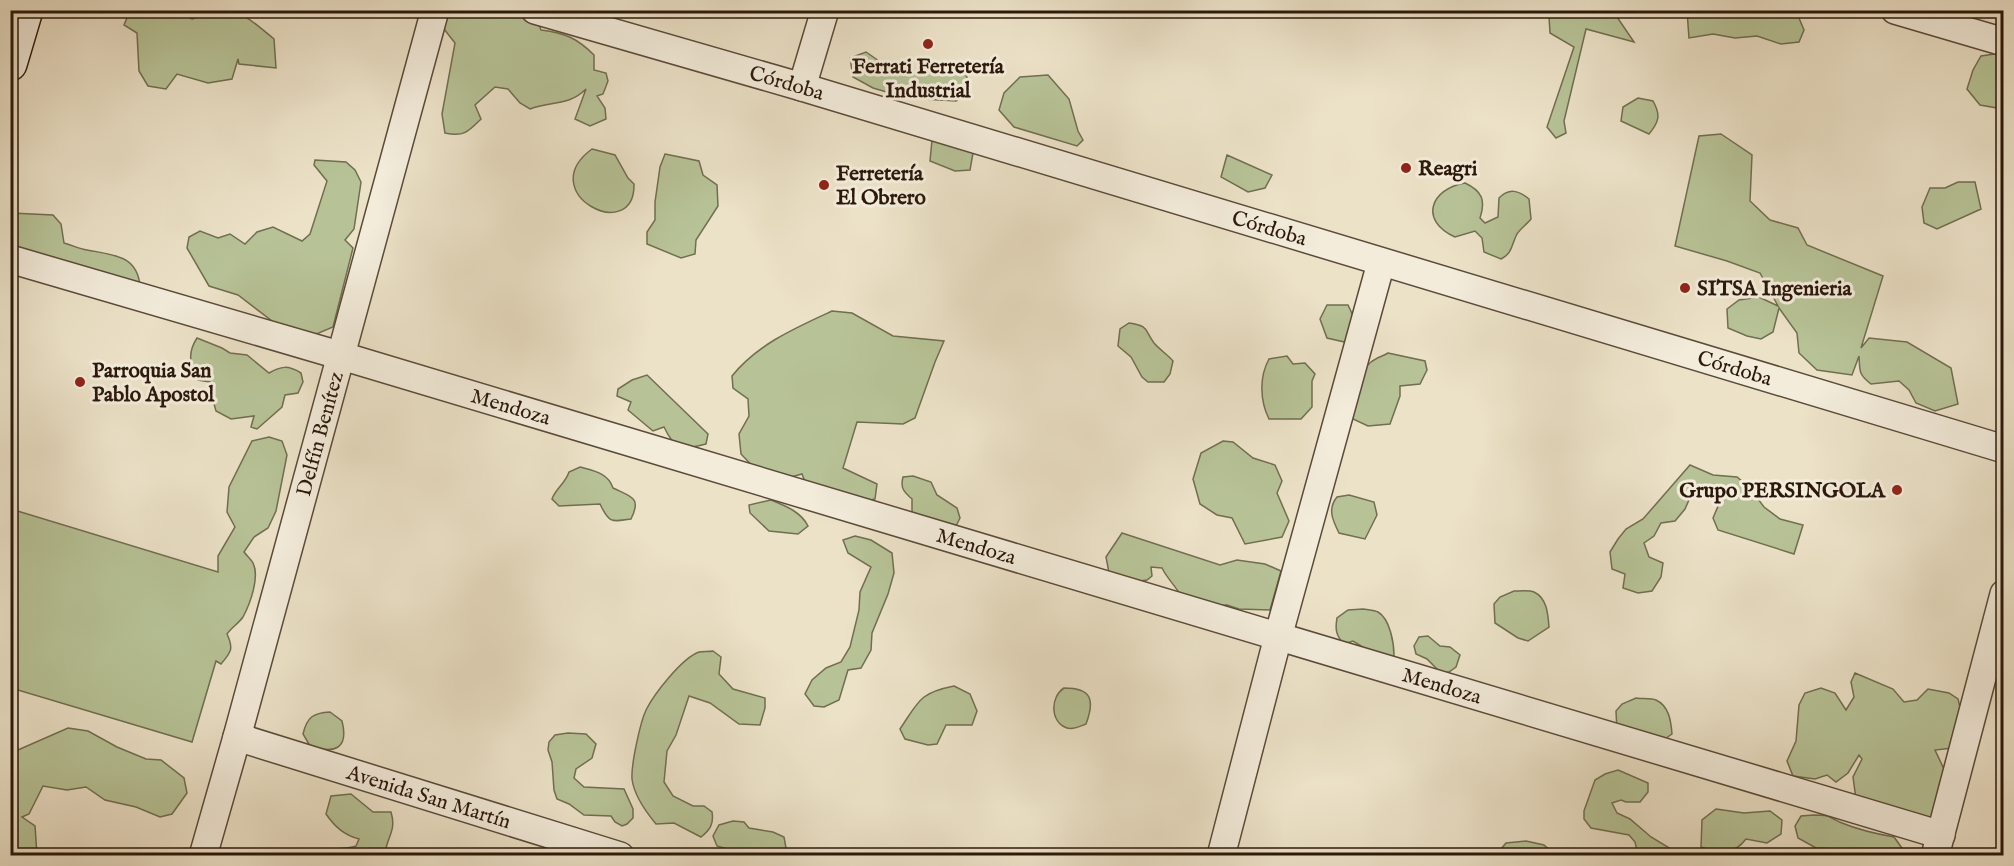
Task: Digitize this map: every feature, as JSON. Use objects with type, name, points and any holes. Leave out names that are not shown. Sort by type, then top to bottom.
[{"type":"street","points":[[10,64],[26,10]]},
{"type":"street","name":"Delfín Benítez","points":[[203,855],[342,356],[435,10]]},
{"type":"street","name":"Córdoba","points":[[535,10],[802,87],[2004,449]]},
{"type":"street","points":[[802,87],[825,10]]},
{"type":"street","points":[[1895,10],[2004,42]]},
{"type":"street","name":"Mendoza","points":[[10,259],[342,356],[1278,637],[1938,845]]},
{"type":"street","points":[[1221,855],[1278,637],[1382,263]]},
{"type":"street","points":[[1938,845],[2004,594]]},
{"type":"street","name":"Avenida San Martín","points":[[237,737],[620,855]]},
{"type":"green space","points":[[138,10],[176,11],[192,19],[218,12],[237,13],[253,22],[274,39],[276,68],[239,64],[238,59],[232,79],[208,83],[177,74],[166,89],[148,86],[139,71],[137,33],[124,25],[129,13]]},
{"type":"green space","points":[[437,11],[534,11],[541,30],[576,40],[594,55],[594,70],[606,73],[608,81],[603,94],[597,96],[605,108],[606,119],[590,126],[575,119],[586,89],[566,101],[530,109],[520,103],[508,89],[495,87],[475,105],[481,119],[473,127],[461,134],[445,133],[442,114],[455,43],[440,24]]},
{"type":"green space","points":[[1555,11],[1613,11],[1634,42],[1586,29],[1564,121],[1566,133],[1556,138],[1547,127],[1574,47],[1550,33],[1549,16]]},
{"type":"green space","points":[[1687,11],[1796,11],[1804,30],[1799,42],[1781,44],[1757,36],[1735,38],[1713,34],[1689,38]]},
{"type":"green space","points":[[866,52],[895,72],[963,71],[970,82],[968,94],[956,101],[907,98],[873,88],[853,77],[850,58]]},
{"type":"green space","points":[[2001,53],[2003,55],[2003,109],[1980,105],[1967,89],[1973,70],[1981,56]]},
{"type":"green space","points":[[1048,75],[1069,99],[1078,131],[1083,140],[1077,146],[1014,127],[999,110],[1004,93],[1020,77]]},
{"type":"green space","points":[[1638,98],[1653,101],[1657,110],[1657,122],[1649,134],[1621,121],[1623,107]]},
{"type":"green space","points":[[1721,134],[1752,155],[1750,201],[1770,220],[1798,228],[1807,245],[1883,276],[1861,348],[1869,338],[1907,342],[1951,368],[1958,404],[1935,411],[1916,403],[1909,390],[1899,381],[1871,384],[1860,372],[1859,356],[1852,375],[1817,370],[1799,353],[1797,333],[1779,308],[1773,332],[1761,339],[1728,328],[1727,309],[1739,300],[1759,297],[1778,306],[1760,273],[1675,246],[1699,136]]},
{"type":"green space","points":[[953,137],[973,153],[970,170],[955,171],[930,161],[932,140]]},
{"type":"green space","points":[[592,149],[615,155],[634,184],[630,202],[619,211],[605,212],[591,206],[579,196],[573,182],[577,166]]},
{"type":"green space","points":[[665,154],[699,161],[703,175],[717,185],[718,206],[696,240],[695,254],[681,258],[647,244],[647,232],[655,220],[660,167]]},
{"type":"green space","points":[[1227,155],[1272,175],[1265,188],[1248,192],[1221,177]]},
{"type":"green space","points":[[315,160],[346,162],[355,170],[361,182],[354,229],[345,240],[353,248],[333,327],[307,338],[280,327],[238,295],[209,286],[187,248],[189,237],[200,231],[218,238],[230,234],[245,244],[257,232],[273,227],[302,241],[310,234],[327,181],[314,165]]},
{"type":"green space","points":[[1958,182],[1975,182],[1981,209],[1937,229],[1924,223],[1922,207],[1930,188],[1945,188]]},
{"type":"green space","points":[[1465,183],[1475,189],[1481,197],[1483,206],[1480,218],[1485,223],[1498,217],[1499,198],[1506,193],[1517,192],[1529,199],[1531,219],[1517,234],[1508,254],[1501,259],[1484,252],[1482,238],[1475,231],[1455,237],[1436,223],[1433,206],[1437,199],[1453,186]]},
{"type":"green space","points":[[11,213],[53,215],[61,224],[64,243],[122,258],[135,268],[140,287],[11,254]]},
{"type":"green space","points":[[1327,305],[1348,305],[1355,320],[1349,343],[1327,338],[1320,319]]},
{"type":"green space","points":[[832,311],[852,313],[893,336],[944,341],[915,418],[903,424],[857,422],[843,468],[877,484],[875,499],[861,502],[805,482],[802,474],[791,477],[760,474],[741,454],[739,434],[749,416],[748,399],[733,388],[732,376],[765,346]]},
{"type":"green space","points":[[1129,323],[1144,327],[1154,343],[1173,361],[1170,374],[1164,382],[1148,382],[1142,377],[1131,357],[1118,346],[1120,329]]},
{"type":"green space","points":[[197,338],[230,353],[247,355],[269,373],[285,367],[296,370],[301,373],[303,382],[298,393],[285,395],[282,407],[257,429],[251,427],[254,416],[231,419],[216,411],[210,382],[198,380],[193,369],[191,354]]},
{"type":"green space","points":[[1388,353],[1425,361],[1427,370],[1420,384],[1400,386],[1400,396],[1390,424],[1368,426],[1353,419],[1352,404],[1355,388],[1366,367]]},
{"type":"green space","points":[[1287,356],[1293,364],[1305,363],[1315,374],[1312,381],[1312,407],[1301,419],[1269,419],[1262,397],[1262,381],[1266,366],[1269,359]]},
{"type":"green space","points":[[647,375],[708,434],[706,444],[680,447],[672,441],[664,427],[653,431],[628,410],[631,402],[617,396],[618,389],[632,380]]},
{"type":"green space","points":[[269,437],[282,441],[287,455],[276,511],[268,528],[254,537],[244,552],[255,569],[249,605],[243,617],[227,634],[231,647],[221,664],[216,661],[192,742],[11,688],[11,509],[218,572],[218,556],[235,527],[227,512],[229,487],[252,441]]},
{"type":"green space","points":[[1223,441],[1233,442],[1253,458],[1275,465],[1282,481],[1277,493],[1289,521],[1282,537],[1245,544],[1232,518],[1217,515],[1200,504],[1193,479],[1201,453]]},
{"type":"green space","points":[[1690,465],[1713,475],[1737,477],[1749,487],[1764,507],[1780,519],[1803,525],[1794,554],[1718,530],[1713,518],[1721,499],[1692,493],[1685,509],[1675,521],[1661,523],[1654,536],[1644,543],[1649,557],[1663,563],[1661,577],[1652,591],[1638,593],[1623,588],[1625,574],[1612,569],[1610,552],[1626,529],[1643,519]]},
{"type":"green space","points":[[580,467],[604,476],[613,488],[633,499],[635,506],[631,519],[611,520],[600,504],[559,506],[552,499],[569,472]]},
{"type":"green space","points":[[913,476],[931,482],[937,495],[957,508],[960,518],[956,526],[912,515],[912,499],[905,492],[902,484],[903,477]]},
{"type":"green space","points":[[1349,495],[1374,502],[1377,515],[1365,539],[1339,533],[1333,520],[1332,506],[1337,497]]},
{"type":"green space","points":[[771,500],[797,513],[808,526],[798,534],[769,531],[750,513],[749,505]]},
{"type":"green space","points":[[1122,533],[1220,565],[1237,560],[1265,564],[1281,571],[1270,610],[1239,609],[1227,605],[1210,606],[1183,599],[1162,568],[1151,567],[1152,576],[1147,580],[1119,584],[1109,573],[1106,557]]},
{"type":"green space","points":[[855,536],[871,540],[892,553],[894,573],[872,633],[871,650],[861,668],[848,670],[839,700],[824,707],[814,706],[805,694],[812,680],[826,668],[841,662],[850,647],[859,610],[860,592],[871,567],[848,553],[843,540]]},
{"type":"green space","points":[[1514,591],[1534,592],[1542,598],[1546,607],[1549,627],[1528,641],[1518,638],[1495,623],[1494,604],[1500,597]]},
{"type":"green space","points":[[1363,609],[1378,612],[1386,620],[1392,638],[1394,656],[1384,660],[1353,641],[1344,644],[1339,638],[1336,629],[1337,618],[1348,610]]},
{"type":"green space","points":[[1428,636],[1440,646],[1450,647],[1460,655],[1456,667],[1449,672],[1441,673],[1427,659],[1416,654],[1414,646],[1419,637]]},
{"type":"green space","points":[[713,651],[721,657],[719,674],[733,689],[765,698],[765,708],[760,725],[739,724],[710,703],[689,696],[676,735],[667,751],[664,782],[673,796],[693,806],[704,806],[712,812],[711,826],[701,837],[674,823],[656,824],[638,797],[633,785],[632,773],[641,724],[655,695],[685,661],[699,652]]},
{"type":"green space","points":[[1855,673],[1893,689],[1904,702],[1917,700],[1928,689],[1949,693],[1958,699],[1962,715],[1952,748],[1935,750],[1943,767],[1962,780],[1931,823],[1856,799],[1853,777],[1862,759],[1859,755],[1848,773],[1836,782],[1827,775],[1815,779],[1793,776],[1787,761],[1796,741],[1799,705],[1805,693],[1821,688],[1835,693],[1846,710],[1854,697],[1851,682]]},
{"type":"green space","points":[[954,686],[970,694],[977,711],[972,725],[946,725],[937,744],[928,745],[905,739],[900,729],[921,700],[933,692]]},
{"type":"green space","points":[[1064,688],[1081,690],[1089,697],[1090,708],[1086,724],[1077,728],[1067,728],[1057,720],[1054,703],[1059,692]]},
{"type":"green space","points":[[1636,698],[1654,699],[1664,706],[1670,719],[1672,734],[1662,741],[1617,731],[1616,711],[1622,704]]},
{"type":"green space","points":[[330,712],[342,721],[344,730],[342,743],[333,749],[310,746],[303,734],[309,720],[319,713]]},
{"type":"green space","points":[[68,728],[88,731],[117,747],[146,759],[161,760],[184,778],[187,793],[172,814],[160,817],[136,807],[105,800],[86,787],[67,790],[43,786],[29,814],[22,817],[35,826],[37,855],[11,855],[11,753]]},
{"type":"green space","points":[[586,734],[596,744],[592,758],[576,769],[574,778],[584,787],[624,789],[633,809],[633,818],[627,824],[622,826],[611,816],[584,815],[569,804],[557,799],[548,750],[549,742],[555,735]]},
{"type":"green space","points":[[1618,770],[1648,783],[1648,792],[1640,802],[1621,800],[1612,803],[1617,813],[1630,819],[1651,837],[1681,855],[1638,855],[1635,842],[1629,835],[1591,828],[1584,819],[1584,811],[1595,780]]},
{"type":"green space","points":[[351,794],[373,812],[391,812],[393,825],[385,855],[311,855],[322,850],[356,846],[359,839],[340,830],[326,814],[331,796]]},
{"type":"green space","points":[[1716,809],[1744,813],[1770,811],[1782,820],[1781,834],[1767,843],[1746,839],[1736,848],[1726,852],[1701,847],[1702,820]]},
{"type":"green space","points":[[1801,816],[1827,816],[1855,828],[1894,837],[1907,855],[1834,855],[1834,849],[1816,848],[1798,838],[1795,826]]},
{"type":"green space","points":[[733,821],[744,822],[749,828],[773,832],[784,837],[785,855],[752,855],[749,851],[734,851],[717,846],[713,836],[719,825]]},
{"type":"green space","points":[[1526,841],[1544,845],[1555,855],[1496,855],[1506,843]]},
{"type":"place","name":"Ferrati Ferretería Industrial","points":[[928,44]]},
{"type":"place","name":"Reagri","points":[[1406,168]]},
{"type":"place","name":"Ferretería El Obrero","points":[[824,185]]},
{"type":"place","name":"SITSA Ingenieria","points":[[1685,288]]},
{"type":"place","name":"Parroquia San Pablo Apostol","points":[[80,382]]},
{"type":"place","name":"Grupo PERSINGOLA","points":[[1897,490]]}]
